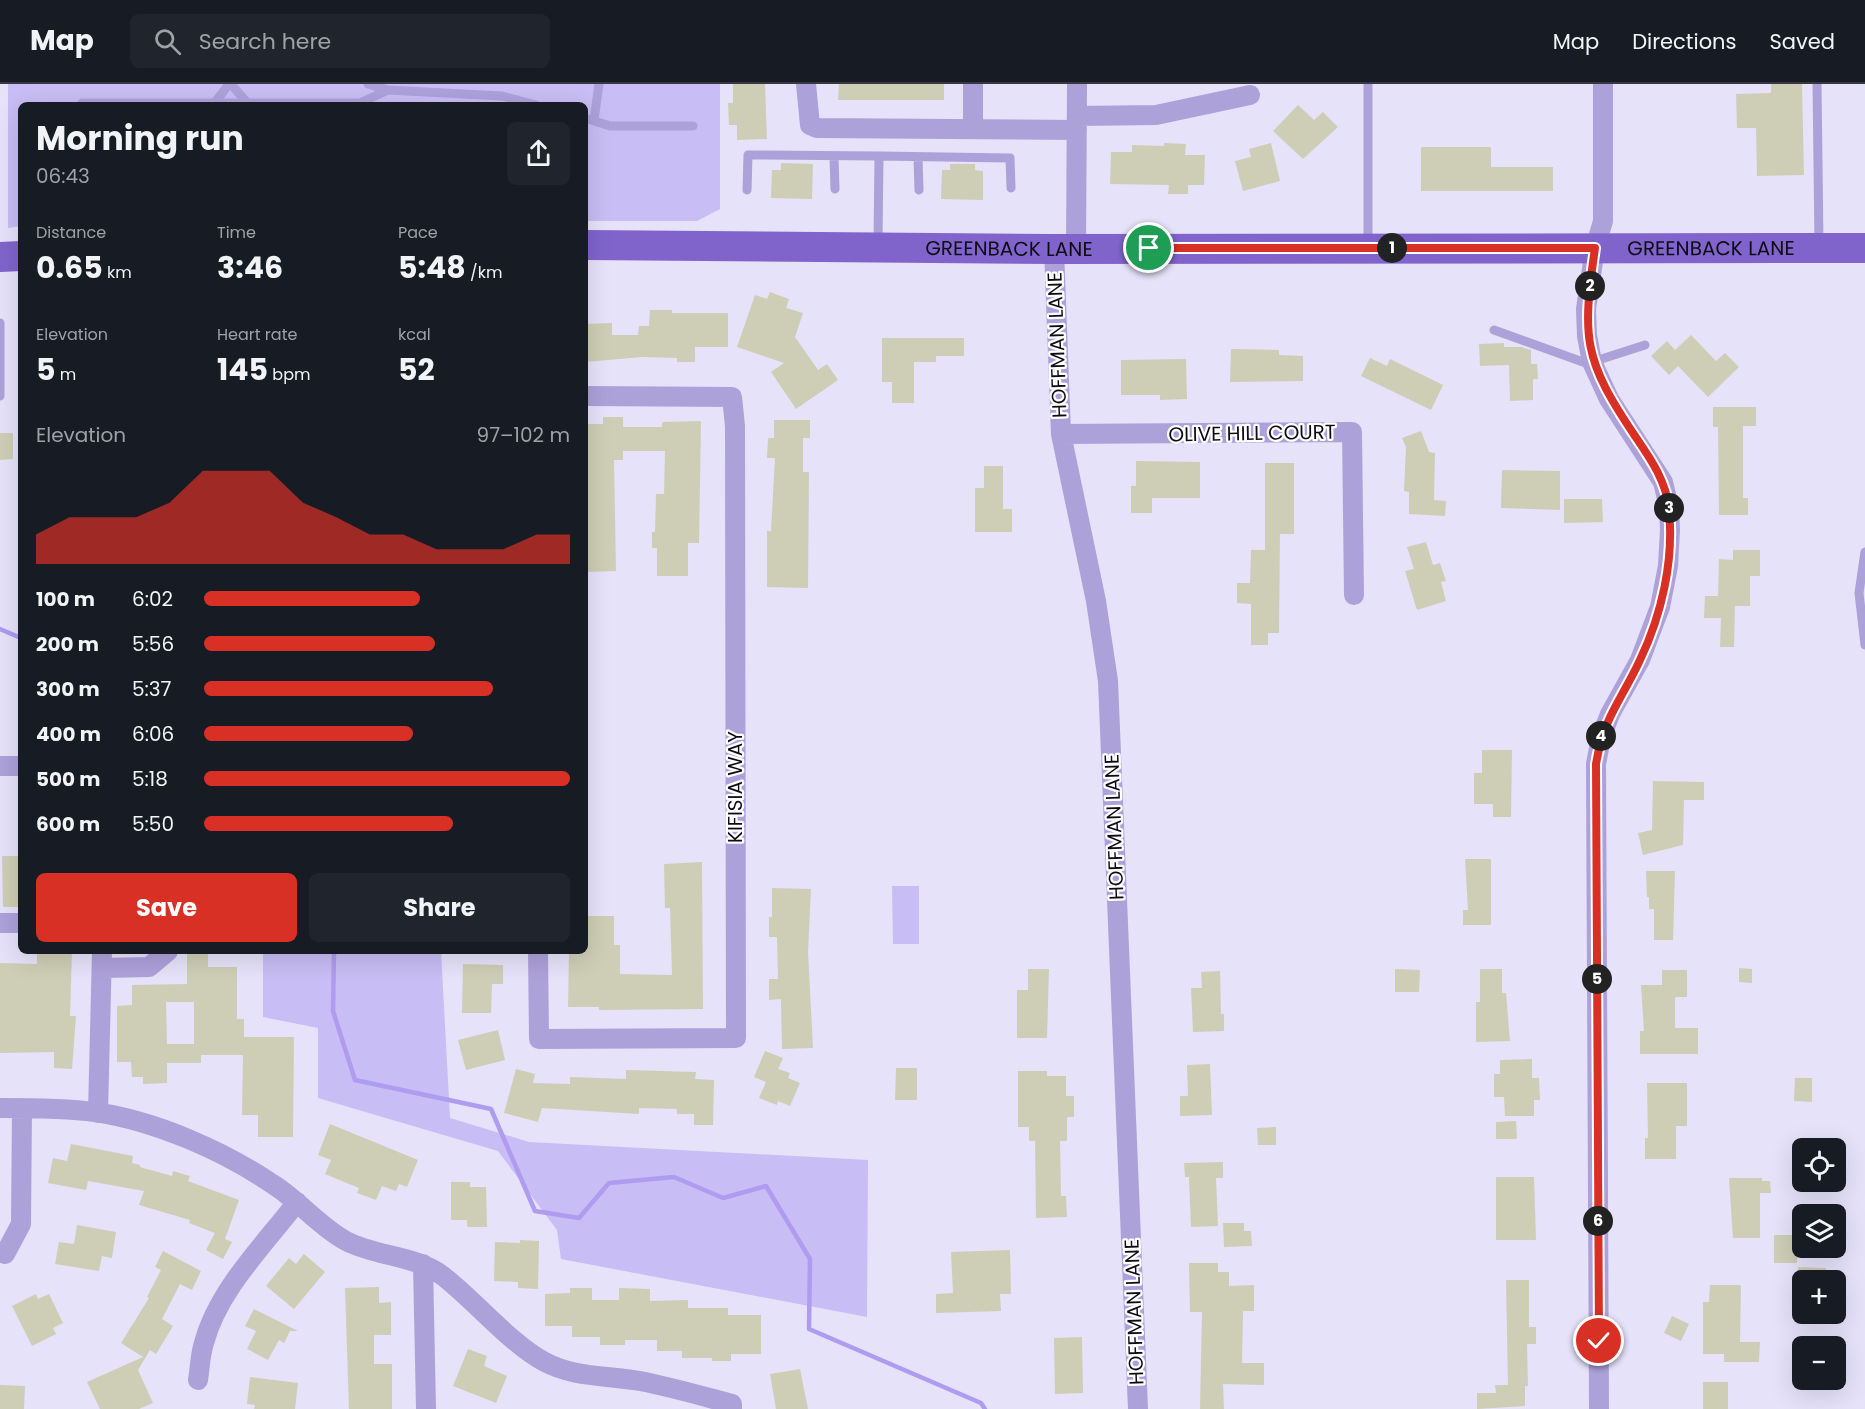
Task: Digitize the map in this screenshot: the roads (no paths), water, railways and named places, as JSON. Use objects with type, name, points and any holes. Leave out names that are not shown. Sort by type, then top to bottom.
[{"type":"main road","name":"GREENBACK LANE","points":[[588,245],[878,248],[1865,248]]},
{"type":"main road","points":[[0,257],[18,256]]},
{"type":"street","points":[[806,84],[807,117],[810,125],[817,129],[973,129],[1077,123],[1156,115],[1250,94]]},
{"type":"street","points":[[973,84],[973,129]]},
{"type":"street","name":"HOFFMAN LANE","points":[[1077,84],[1077,123],[1065,248],[1061,434],[1096,601],[1108,681],[1138,1409]]},
{"type":"street","points":[[1599,1409],[1596,764],[1601,738],[1610,714],[1640,660],[1660,607],[1668,566],[1670,530],[1669,507],[1663,482],[1609,399],[1593,364],[1587,336],[1586,309],[1595,248],[1603,221],[1603,84]]},
{"type":"street","name":"KIFISIA WAY","points":[[538,954],[539,1039],[736,1038],[735,426],[732,397],[588,396]]},
{"type":"street","name":"OLIVE HILL COURT","points":[[1061,434],[1352,432],[1353,595]]},
{"type":"street","points":[[0,766],[18,766]]},
{"type":"street","points":[[0,923],[18,923]]},
{"type":"street","points":[[98,1113],[103,959],[149,967],[164,954]]},
{"type":"street","points":[[0,1108],[98,1113],[179,1136],[214,1150],[276,1185],[350,1243],[378,1254],[423,1264],[442,1276],[542,1360],[566,1371],[592,1378],[641,1381],[706,1397],[732,1404],[732,1409]]},
{"type":"street","points":[[5,1254],[21,1224],[22,1108]]},
{"type":"street","points":[[198,1380],[203,1344],[214,1314],[228,1292],[297,1202]]},
{"type":"street","points":[[423,1264],[426,1409]]},
{"type":"lane","points":[[215,102],[230,84],[246,102]]},
{"type":"lane","points":[[368,84],[502,96],[525,102]]},
{"type":"lane","points":[[600,84],[590,119],[610,126],[693,126]]},
{"type":"lane","points":[[1368,84],[1368,248]]},
{"type":"lane","points":[[1817,84],[1819,248]]},
{"type":"lane","points":[[362,102],[388,87]]},
{"type":"lane","points":[[747,190],[748,155],[1010,158],[1011,188]]},
{"type":"lane","points":[[878,248],[879,156]]},
{"type":"lane","points":[[834,157],[835,189]]},
{"type":"lane","points":[[918,158],[919,190]]},
{"type":"lane","points":[[0,323],[0,396]]},
{"type":"lane","points":[[1494,330],[1593,364],[1645,345]]},
{"type":"lane","points":[[1865,552],[1859,602],[1865,645]]},
{"type":"waterway","points":[[0,629],[18,637]]},
{"type":"waterway","points":[[334,954],[333,1011],[355,1080],[491,1109],[535,1211],[579,1218],[609,1183],[674,1177],[723,1198],[766,1186],[810,1259],[809,1329],[981,1403],[985,1409]]}]
